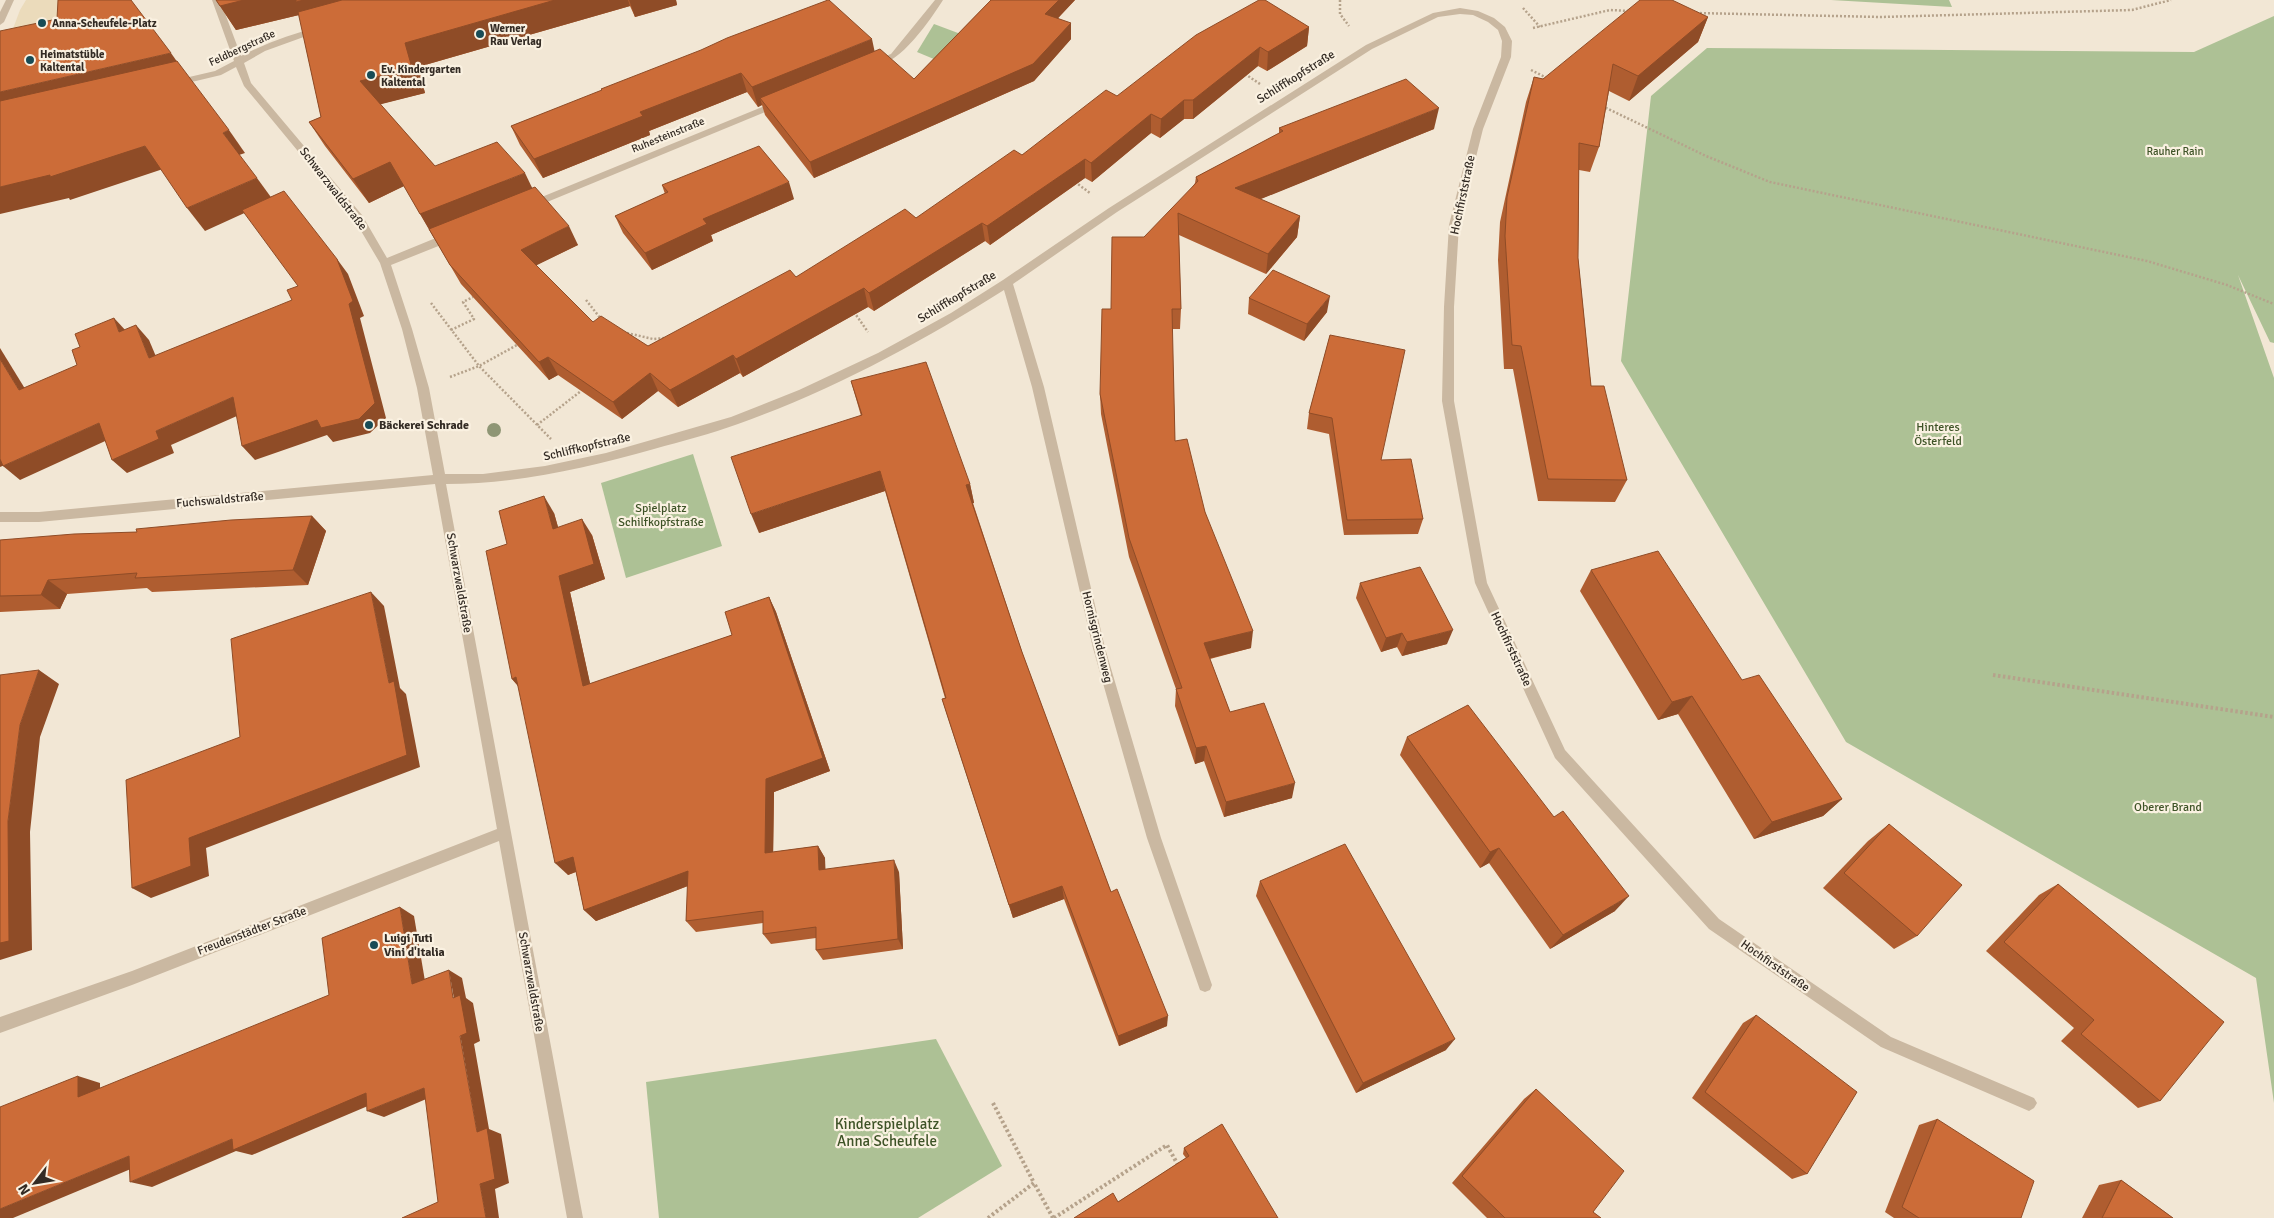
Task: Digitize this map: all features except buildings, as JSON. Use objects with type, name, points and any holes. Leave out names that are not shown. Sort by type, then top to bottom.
[{"type":"street","points":[[0,22],[10,0]]},
{"type":"street","name":"Schwarzwaldstraße","points":[[216,0],[247,84],[358,217],[385,262],[407,329],[423,388],[575,1218]]},
{"type":"street","points":[[867,67],[894,56],[934,10],[938,0]]},
{"type":"street","name":"Schliffkopfstraße","points":[[440,479],[483,479],[545,471],[634,450],[734,422],[882,356],[955,316],[1007,283],[1113,210],[1369,47],[1436,15],[1460,11],[1475,13],[1491,20],[1502,30]]},
{"type":"street","name":"Feldbergstraße","points":[[161,86],[218,73],[291,38],[329,28]]},
{"type":"street","name":"Hochfirststraße","points":[[1502,30],[1507,41],[1506,57],[1478,129],[1454,225],[1449,307],[1448,400],[1481,583],[1560,754],[1714,924],[1886,1042],[2030,1103]]},
{"type":"street","name":"Ruhesteinstraße","points":[[521,209],[785,101]]},
{"type":"street","points":[[385,262],[458,234]]},
{"type":"street","name":"Hornisgrindenweg","points":[[1007,283],[1038,387],[1099,648],[1154,838],[1205,985]]},
{"type":"street","name":"Fuchswaldstraße","points":[[0,518],[440,479]]},
{"type":"street","name":"Freudenstädter Straße","points":[[0,1026],[132,978],[504,833]]},
{"type":"path","points":[[1688,12],[1881,17],[2132,10],[2171,0]]},
{"type":"path","points":[[1502,30],[1541,28],[1610,10],[1630,11]]},
{"type":"path","points":[[1506,57],[1550,79]]},
{"type":"path","points":[[1241,71],[1252,79]]},
{"type":"path","points":[[1594,102],[1692,150],[1734,169],[1770,182],[2147,261],[2227,285],[2274,304]]},
{"type":"path","points":[[451,330],[474,319],[463,302],[473,297]]},
{"type":"path","points":[[427,298],[479,366],[576,464]]},
{"type":"path","points":[[586,300],[605,323]]},
{"type":"path","points":[[619,332],[653,339],[668,338]]},
{"type":"path","points":[[423,388],[479,366],[518,345]]},
{"type":"path","points":[[537,425],[581,391]]},
{"type":"path","points":[[1993,675],[2274,717]]},
{"type":"path","points":[[993,1103],[1054,1218],[1167,1145],[1184,1176]]},
{"type":"path","points":[[988,1218],[1034,1182]]},
{"type":"green space","points":[[1831,0],[1949,0],[1952,7]]},
{"type":"green space","name":"Hinteres Österfeld","points":[[2274,16],[2274,343],[2270,342],[2238,275],[2274,378],[2274,1103],[2256,978],[1846,742],[1621,361],[1651,96],[1707,48],[2194,52]]},
{"type":"green space","points":[[934,24],[966,36],[941,62],[917,52]]},
{"type":"green space","name":"Spielplatz Schilfkopfstraße","points":[[693,454],[722,546],[626,578],[601,483]]},
{"type":"green space","name":"Kinderspielplatz Anna Scheufele","points":[[936,1039],[1002,1166],[918,1218],[659,1218],[646,1082]]},
{"type":"shaded area","name":"Anna-Scheufele-Platz","points":[[26,0],[74,0],[59,43],[11,34]]},
{"type":"place","name":"Anna-Scheufele-Platz","points":[[42,23]]},
{"type":"place","name":"Werner Rau Verlag","points":[[480,34]]},
{"type":"place","name":"Heimatstüble Kaltental","points":[[30,60]]},
{"type":"place","name":"Ev. Kindergarten Kaltental","points":[[371,75]]},
{"type":"place","name":"Bäckerei Schrade","points":[[369,425]]},
{"type":"place","name":"Luigi Tuti Vini d'Italia","points":[[374,945]]},
{"type":"park label","name":"Rauher Rain","points":[[2175,151]]},
{"type":"park label","name":"Oberer Brand","points":[[2168,807]]}]
